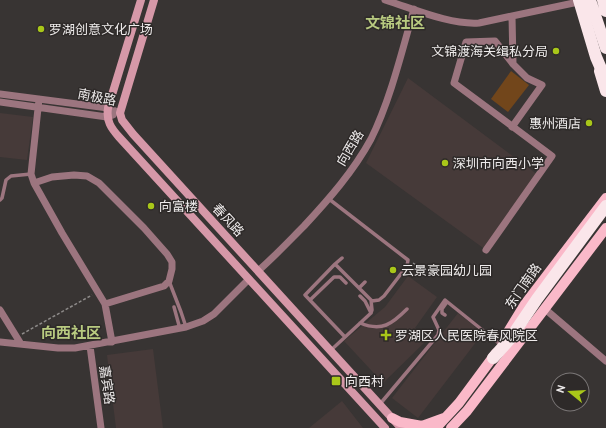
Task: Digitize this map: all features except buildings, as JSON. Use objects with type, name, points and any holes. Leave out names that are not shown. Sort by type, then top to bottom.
[{"type":"highway","points":[[579,0],[606,91]]},
{"type":"highway","points":[[590,0],[606,48]]},
{"type":"highway","points":[[602,0],[606,11]]},
{"type":"highway","points":[[596,57],[606,80]]},
{"type":"highway","points":[[493,358],[510,339],[537,299],[606,206]]},
{"type":"main road","points":[[585,0],[606,72]]},
{"type":"main road","name":"东门南路","points":[[436,428],[458,403],[493,358],[525,304],[606,198]]},
{"type":"main road","points":[[453,427],[606,228]]},
{"type":"main road","points":[[392,418],[400,422],[422,426],[446,417]]},
{"type":"street","points":[[107,113],[141,0]]},
{"type":"street","points":[[120,113],[154,0]]},
{"type":"street","points":[[385,0],[461,23],[479,23],[585,0]]},
{"type":"street","name":"向西路","points":[[258,271],[272,259],[329,199],[357,163],[371,138],[383,110],[414,9]]},
{"type":"street","points":[[512,16],[512,64]]},
{"type":"street","points":[[486,250],[552,156],[512,127],[454,83],[466,42],[495,41],[512,64],[527,78],[542,85],[512,127]]},
{"type":"street","name":"南极路","points":[[0,94],[39,99],[107,113]]},
{"type":"street","points":[[39,99],[32,174],[34,183],[105,304],[112,342]]},
{"type":"street","name":"南极路","points":[[0,102],[38,108],[120,113]]},
{"type":"street","name":"春风路","points":[[107,113],[109,124],[119,137],[385,428]]},
{"type":"street","name":"春风路","points":[[120,113],[122,120],[133,134],[401,428]]},
{"type":"street","points":[[34,183],[52,177],[74,175],[87,176],[99,183],[144,228],[167,254],[172,262],[169,281],[164,286],[105,304]]},
{"type":"street","points":[[0,342],[62,348],[90,346],[183,328],[202,322],[214,314],[249,279]]},
{"type":"street","points":[[545,309],[606,361]]},
{"type":"street","points":[[0,310],[21,344]]},
{"type":"street","name":"嘉宾路","points":[[90,346],[101,428]]},
{"type":"lane","points":[[0,200],[2,198],[6,180],[11,176],[32,174]]},
{"type":"lane","points":[[329,199],[408,261],[407,266],[384,296],[379,300],[372,301]]},
{"type":"lane","points":[[342,258],[305,295],[345,337]]},
{"type":"lane","points":[[330,351],[372,311],[372,301],[336,264]]},
{"type":"lane","points":[[310,300],[334,276],[340,277],[346,282]]},
{"type":"lane","points":[[169,281],[181,312],[183,328]]},
{"type":"lane","points":[[359,288],[365,282]]},
{"type":"lane","points":[[360,296],[365,301],[371,313]]},
{"type":"lane","points":[[380,405],[438,335],[439,330],[433,317],[445,300],[501,345]]},
{"type":"lane","points":[[444,315],[442,313],[442,309],[447,302]]},
{"type":"lane","points":[[174,307],[183,328]]},
{"type":"lane","points":[[360,323],[375,327],[390,324],[407,309]]},
{"type":"path","points":[[407,259],[418,267],[419,272]]},
{"type":"path","points":[[16,337],[98,292]]},
{"type":"shaded area","points":[[511,71],[529,85],[508,112],[491,99]]},
{"type":"shaded area","name":"深圳市向西小学","points":[[408,78],[538,175],[486,250],[366,163]]},
{"type":"shaded area","points":[[0,113],[33,117],[27,160],[0,157]]},
{"type":"shaded area","name":"罗湖区人民医院春风院区","points":[[408,276],[437,297],[415,328],[426,341],[383,383],[344,341],[385,307]]},
{"type":"shaded area","points":[[458,313],[483,333],[418,418],[392,398]]},
{"type":"shaded area","points":[[153,349],[163,428],[116,428],[107,355]]},
{"type":"shaded area","points":[[342,401],[363,428],[309,428]]},
{"type":"place","name":"罗湖创意文化广场","points":[[41,29]]},
{"type":"place","name":"文锦渡海关缉私分局","points":[[556,51]]},
{"type":"place","name":"惠州酒店","points":[[589,123]]},
{"type":"place","name":"深圳市向西小学","points":[[445,163]]},
{"type":"place","name":"向富楼","points":[[151,206]]},
{"type":"place","name":"云景豪园幼儿园","points":[[393,270]]},
{"type":"place","name":"罗湖区人民医院春风院区","points":[[386,335]]},
{"type":"place","name":"向西村","points":[[336,381]]},
{"type":"district","name":"文锦社区","points":[[395,22]]},
{"type":"district","name":"向西社区","points":[[71,332]]}]
